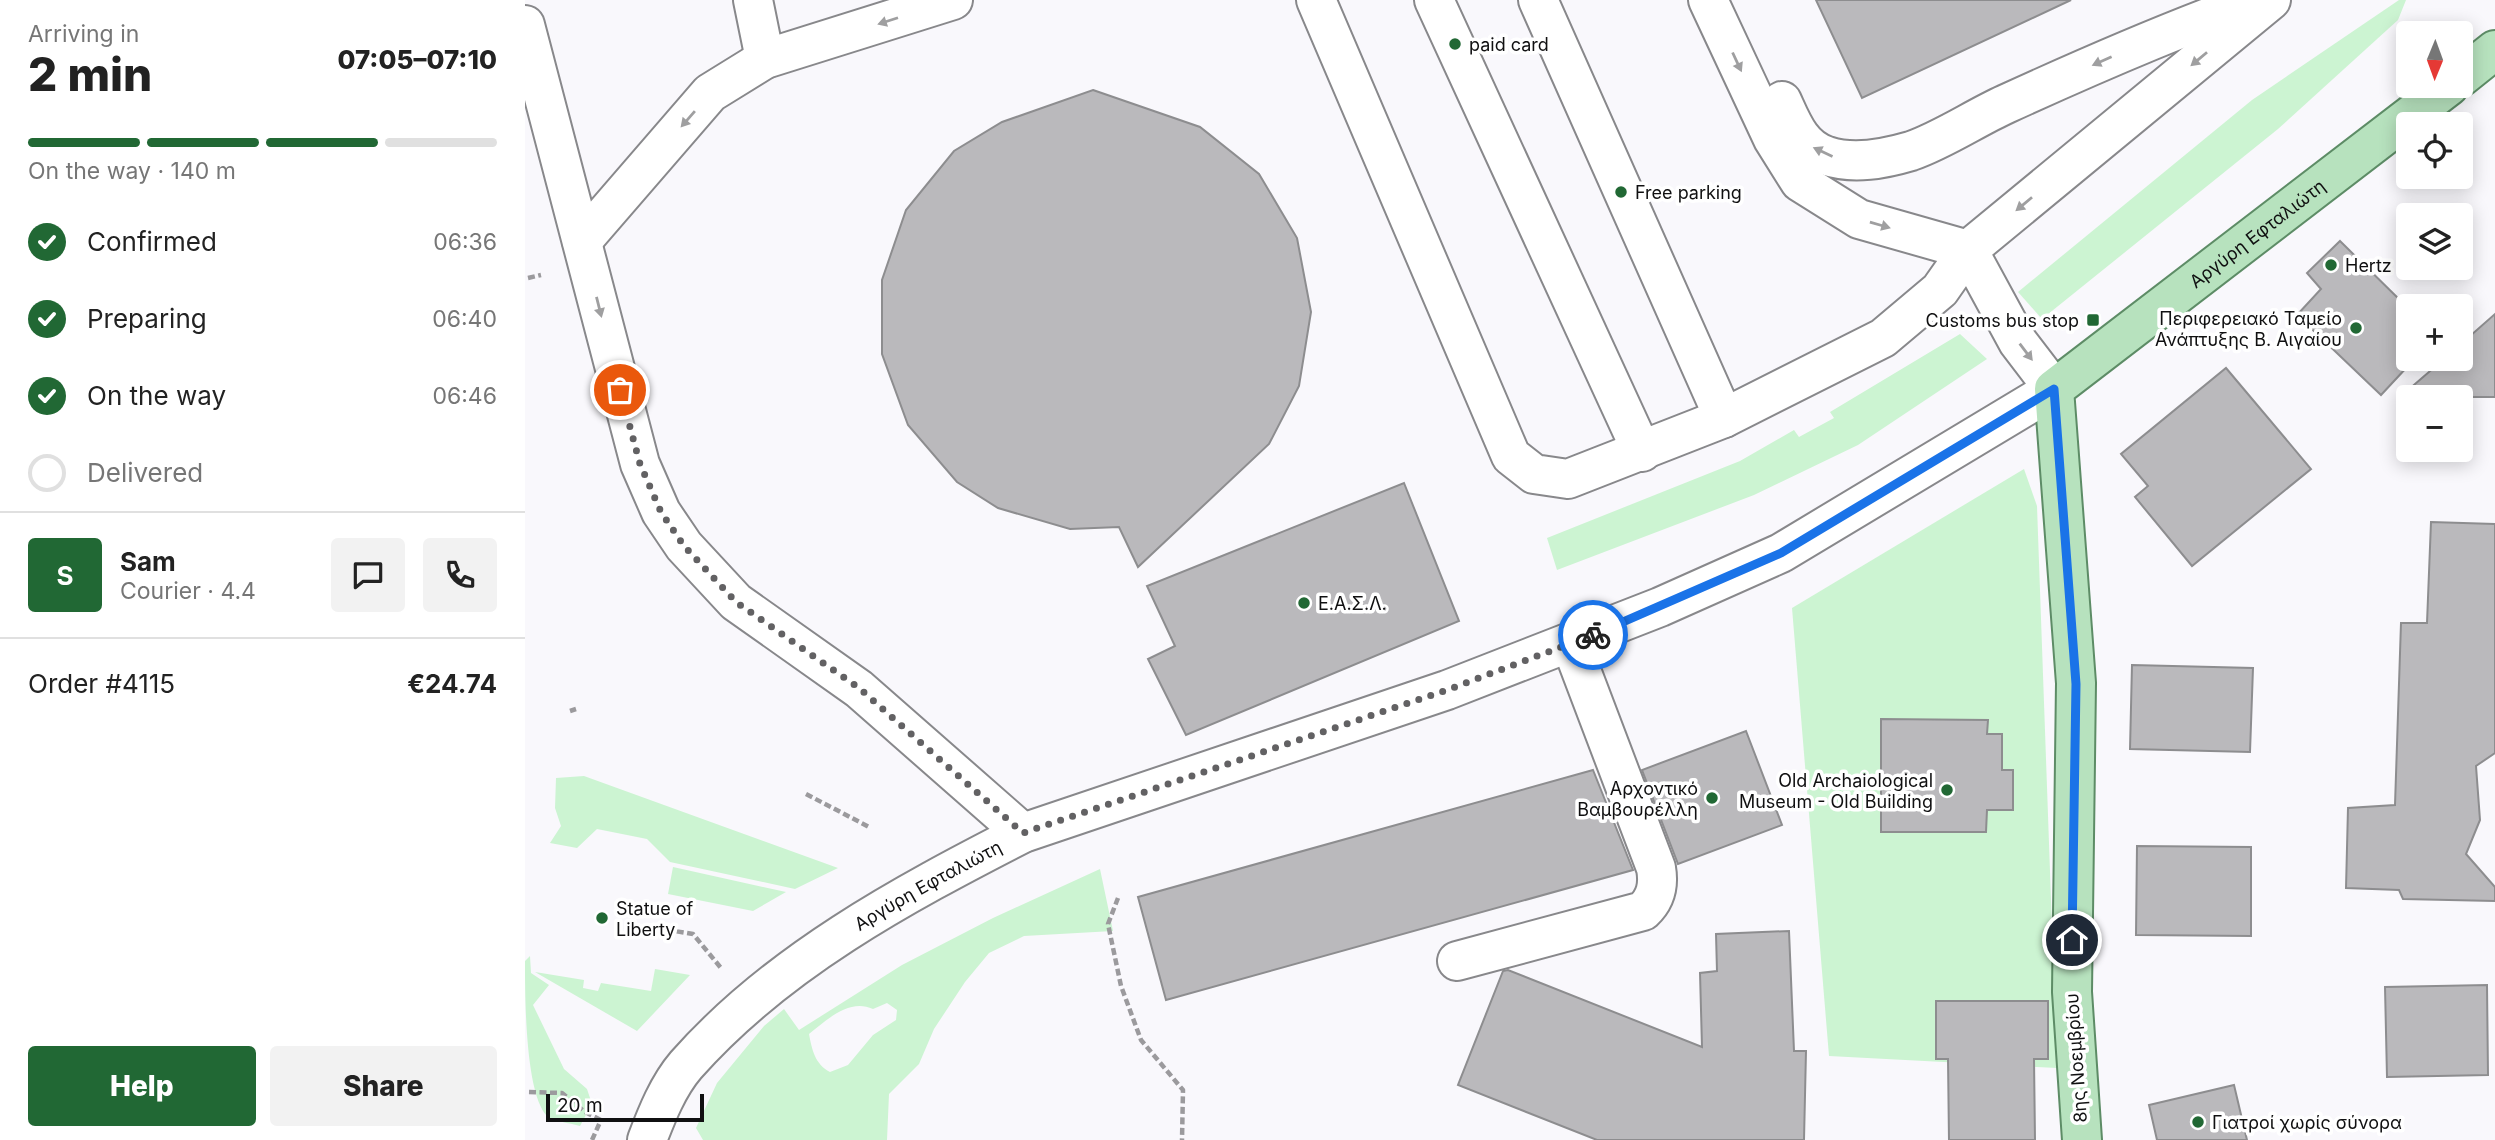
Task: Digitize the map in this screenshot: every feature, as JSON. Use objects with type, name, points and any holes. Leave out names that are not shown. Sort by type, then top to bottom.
[{"type":"main road","points":[[2473,67],[2495,50]]},
{"type":"main road","name":"Αργύρη Εφταλιώτη","points":[[2054,389],[2433,98]]},
{"type":"main road","name":"8ης Νοεμβρίου","points":[[2054,389],[2076,684],[2072,992],[2082,1140]]},
{"type":"street","points":[[753,0],[765,59]]},
{"type":"street","points":[[582,241],[710,93],[765,59],[953,0]]},
{"type":"street","points":[[1316,0],[1511,456],[1534,474],[1568,479],[1724,418],[1883,338],[1940,290],[1968,250],[2271,0]]},
{"type":"street","points":[[1434,0],[1642,452]]},
{"type":"street","points":[[1538,0],[1724,418]]},
{"type":"street","points":[[1707,0],[1773,139],[1800,182],[1859,219],[1968,250],[2018,342],[2054,389]]},
{"type":"street","points":[[1736,0],[1798,136],[1825,156],[1864,161],[1913,150],[1977,117],[2141,43],[2256,0]]},
{"type":"street","points":[[525,25],[640,464],[661,512],[684,546],[736,602],[859,688],[1023,833]]},
{"type":"street","name":"Αργύρη Εφταλιώτη","points":[[647,1140],[667,1092],[686,1065],[752,998],[877,913],[1023,833],[1447,690],[1571,644],[1781,553],[2054,389]]},
{"type":"street","points":[[1457,961],[1643,911],[1654,896],[1658,882],[1656,868],[1571,644]]},
{"type":"path","points":[[570,712],[576,709]]},
{"type":"path","points":[[806,793],[869,827]]},
{"type":"path","points":[[1118,898],[1108,924],[1121,986],[1141,1040],[1183,1090],[1182,1140]]},
{"type":"path","points":[[656,928],[693,934],[719,966]]},
{"type":"path","points":[[529,1093],[562,1093],[601,1120]]},
{"type":"green space","points":[[2399,0],[2406,0],[2398,20],[2278,129],[2042,319],[2018,292],[2252,100]]},
{"type":"green space","points":[[1960,334],[1987,359],[1858,445],[1754,495],[1557,570],[1547,538],[1740,461],[1794,430],[1799,437],[1834,418],[1830,412]]},
{"type":"green space","points":[[2024,469],[2037,506],[2057,1068],[1829,1056],[1792,608]]},
{"type":"green space","points":[[584,776],[838,868],[795,889],[670,862],[647,839],[597,829],[577,848],[550,843],[561,826],[555,808],[556,778]]},
{"type":"green space","points":[[673,867],[786,892],[753,911],[668,894]]},
{"type":"green space","points":[[1100,869],[1113,931],[1024,936],[989,953],[965,982],[934,1029],[919,1064],[889,1094],[887,1140],[703,1140],[696,1128],[717,1083],[764,1026],[784,1009],[799,1030],[902,965],[993,918]],"holes":[[[887,1003],[897,1010],[896,1020],[873,1035],[848,1065],[830,1072],[818,1061],[809,1034],[831,1017],[855,1006],[873,1009]]]},
{"type":"green space","points":[[530,956],[531,973],[549,985],[533,1005],[564,1069],[587,1089],[592,1104],[580,1126],[548,1117],[540,1106],[535,1089],[528,1045],[525,998],[525,961]]},
{"type":"green space","points":[[655,969],[690,975],[637,1031],[535,972],[584,980],[583,988],[598,991],[601,983],[651,991]]},
{"type":"building","points":[[1816,0],[2071,0],[1862,98]]},
{"type":"building","points":[[1093,90],[1200,127],[1259,174],[1297,238],[1311,312],[1299,386],[1269,444],[1138,567],[1119,527],[1070,529],[998,508],[957,482],[908,425],[882,354],[882,280],[906,210],[954,151],[1002,122]]},
{"type":"building","name":"Περιφερειακό Ταμείο Ανάπτυξης Β. Αιγαίου","points":[[2340,241],[2396,296],[2396,371],[2403,371],[2381,395],[2297,315],[2321,289],[2307,273]]},
{"type":"building","points":[[2495,314],[2495,397],[2473,397],[2473,385],[2414,385],[2430,371],[2473,371],[2473,333]]},
{"type":"building","points":[[2226,368],[2311,469],[2192,566],[2135,497],[2148,486],[2121,454]]},
{"type":"building","name":"Ε.Α.Σ.Λ.","points":[[1404,483],[1459,621],[1186,735],[1148,659],[1175,646],[1147,586]]},
{"type":"building","points":[[2431,522],[2495,524],[2495,753],[2476,766],[2480,820],[2466,854],[2495,887],[2495,901],[2403,899],[2399,890],[2346,888],[2348,808],[2395,805],[2401,623],[2427,623]]},
{"type":"building","points":[[2132,665],[2253,668],[2250,752],[2130,749]]},
{"type":"building","name":"Old Archaiological Museum - Old Building","points":[[1881,719],[1988,720],[1987,734],[2002,734],[2002,770],[2013,770],[2013,810],[1987,810],[1986,832],[1881,832]]},
{"type":"building","name":"Αρχοντικό Βαμβουρέλλη","points":[[1746,731],[1782,825],[1678,864],[1642,770]]},
{"type":"building","points":[[1593,770],[1633,870],[1166,1000],[1138,897]]},
{"type":"building","points":[[2137,846],[2251,847],[2251,936],[2136,935]]},
{"type":"building","points":[[1789,931],[1794,1051],[1806,1051],[1804,1140],[1597,1140],[1458,1085],[1503,971],[1508,970],[1702,1047],[1700,973],[1717,971],[1716,934]]},
{"type":"building","points":[[2487,985],[2488,1075],[2387,1077],[2385,987]]},
{"type":"building","points":[[1936,1001],[2048,1001],[2048,1059],[2034,1059],[2035,1140],[1949,1140],[1948,1059],[1936,1059]]},
{"type":"building","name":"Γιατροί χωρίς σύνορα","points":[[2234,1085],[2247,1140],[2157,1140],[2149,1105]]},
{"type":"way so far","points":[[620,390],[640,464],[661,512],[684,546],[736,602],[859,688],[1023,833],[1447,690],[1593,635]]},
{"type":"place","name":"paid card","points":[[1455,44]]},
{"type":"place","name":"Free parking","points":[[1621,192]]},
{"type":"place","name":"Hertz","points":[[2331,265]]},
{"type":"place","name":"Customs bus stop","points":[[2093,320]]},
{"type":"place","name":"Περιφερειακό Ταμείο Ανάπτυξης Β. Αιγαίου","points":[[2356,328]]},
{"type":"place","name":"Ε.Α.Σ.Λ.","points":[[1304,603]]},
{"type":"place","name":"Old Archaiological Museum - Old Building","points":[[1947,790]]},
{"type":"place","name":"Αρχοντικό Βαμβουρέλλη","points":[[1712,798]]},
{"type":"place","name":"Statue of Liberty","points":[[602,918]]},
{"type":"place","name":"Γιατροί χωρίς σύνορα","points":[[2198,1122]]},
{"type":"route","points":[[1593,635],[1781,553],[2054,389],[2076,684],[2072,940]]}]
